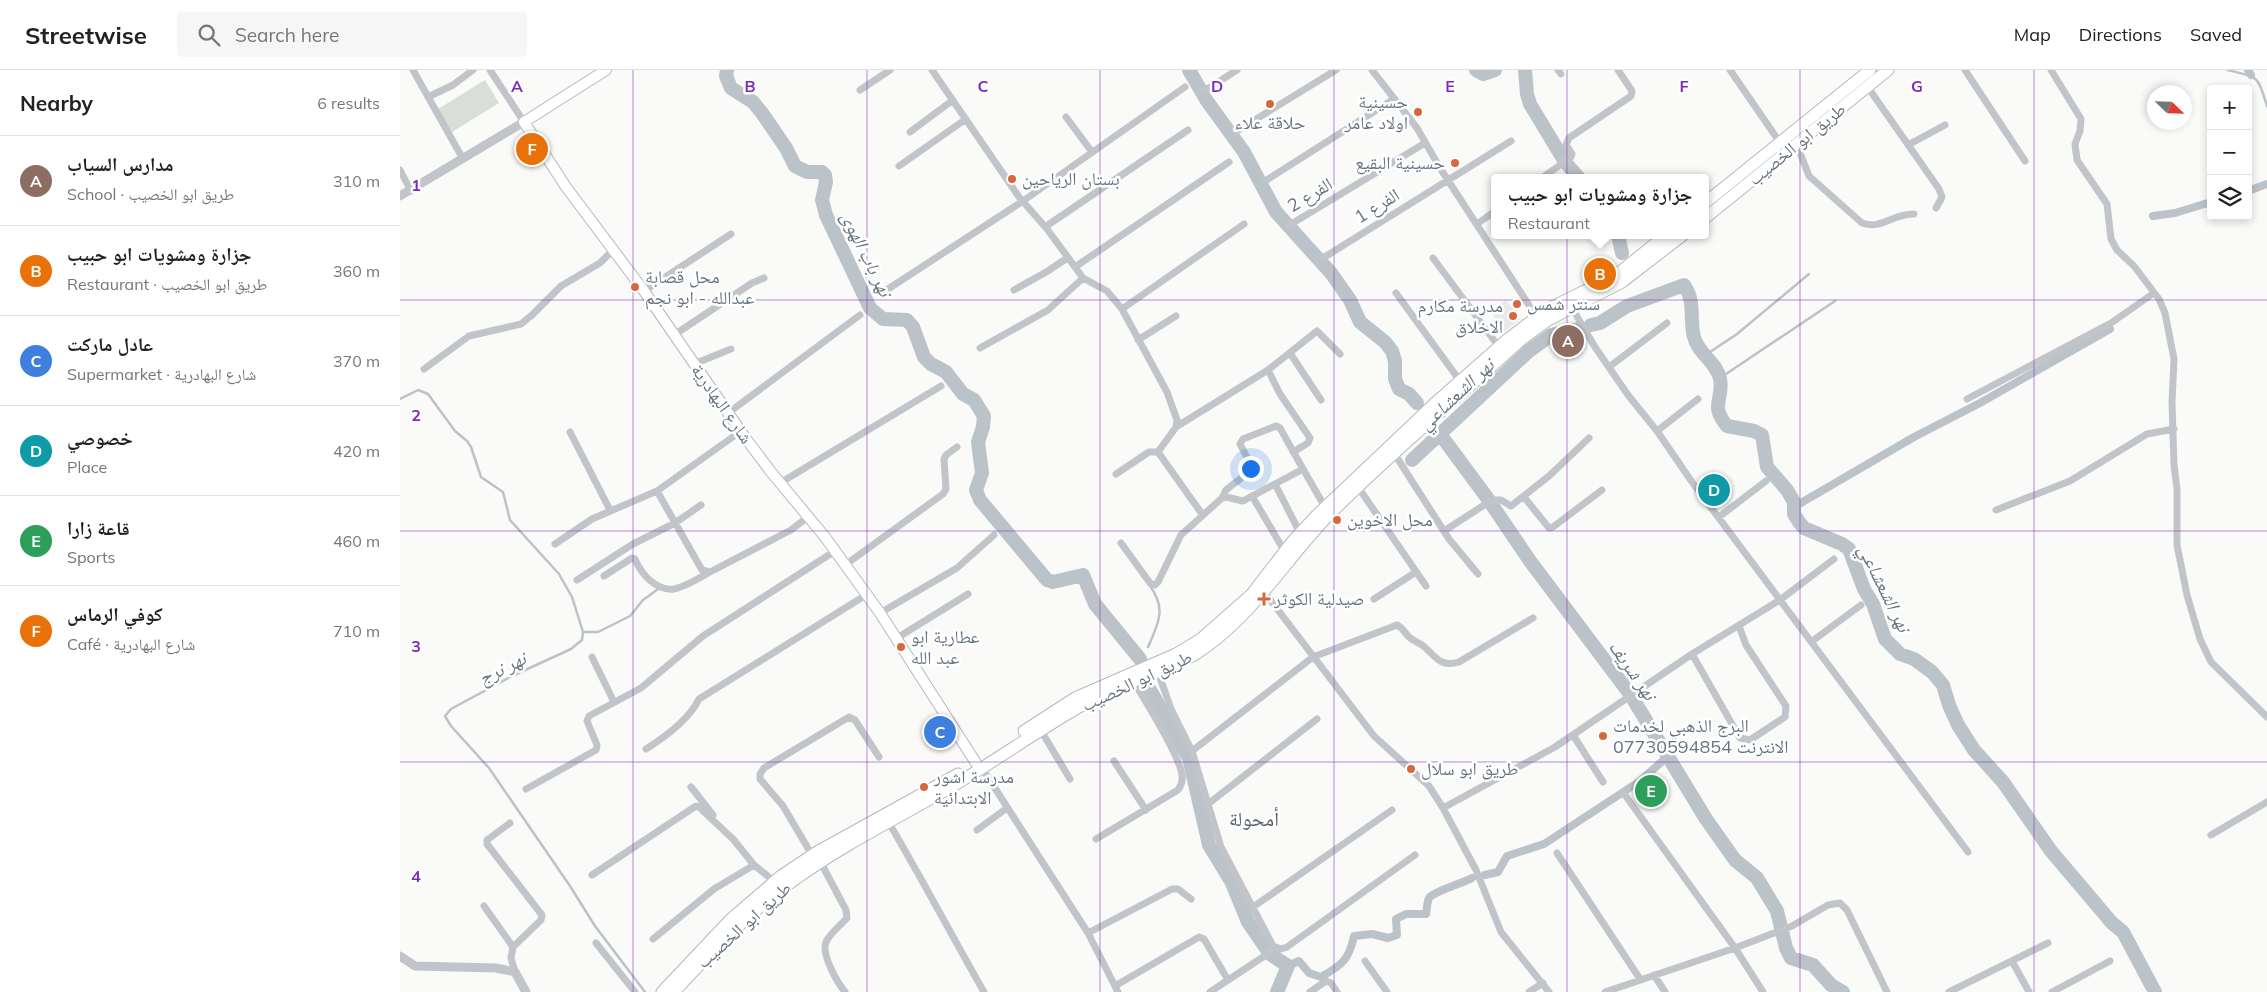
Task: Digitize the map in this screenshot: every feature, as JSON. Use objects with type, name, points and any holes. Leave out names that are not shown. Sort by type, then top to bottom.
[{"type":"main road","name":"طريق ابو الخصيب","points":[[1709,201],[1870,70]]},
{"type":"main road","name":"طريق ابو الخصيب","points":[[1709,215],[1888,70]]},
{"type":"main road","points":[[524,122],[601,71]]},
{"type":"main road","name":"شارع البهادرية","points":[[524,122],[566,187],[644,291],[741,431],[780,483],[809,516],[880,613],[979,766]]},
{"type":"main road","name":"طريق ابو الخصيب","points":[[662,992],[724,926],[774,881],[817,859],[979,766],[1075,698],[1184,649],[1232,620],[1300,533],[1325,507],[1460,381],[1536,316],[1614,276],[1661,239]]},
{"type":"main road","name":"طريق ابو الخصيب","points":[[831,850],[889,823],[979,766],[1097,696],[1134,680],[1177,665],[1202,650],[1232,620],[1265,593],[1305,540],[1358,487],[1527,335],[1543,323],[1622,282],[1677,239]]},
{"type":"main road","name":"طريق ابو الخصيب","points":[[674,992],[731,932],[817,859]]},
{"type":"street","points":[[413,70],[463,159]]},
{"type":"street","points":[[428,97],[453,85],[473,70]]},
{"type":"street","points":[[400,196],[524,122],[490,70]]},
{"type":"street","points":[[860,90],[890,70]]},
{"type":"street","points":[[932,70],[1022,201],[1067,258],[1083,278],[1107,291],[1122,308],[1167,392],[1177,420],[1176,426]]},
{"type":"street","points":[[1204,90],[1237,70]]},
{"type":"street","points":[[1235,132],[1336,70]]},
{"type":"street","points":[[1372,70],[1417,128],[1447,179],[1536,316]]},
{"type":"street","points":[[1547,174],[1572,154],[1566,145],[1568,138],[1631,96],[1632,91],[1618,70]]},
{"type":"street","points":[[1730,70],[1781,144]]},
{"type":"street","points":[[1965,70],[2025,160]]},
{"type":"street","points":[[2051,70],[2081,119],[2075,152],[2077,160],[2108,204],[2110,239],[2117,250],[2134,266],[2154,293],[2165,313],[2174,359],[2172,402],[2174,465],[2177,489],[2177,545],[2187,595],[2200,639],[2211,662],[2267,717]]},
{"type":"street","points":[[1867,86],[1939,189],[1942,197],[1936,208]]},
{"type":"street","points":[[885,291],[1022,201],[1185,87]]},
{"type":"street","points":[[1265,181],[1394,99]]},
{"type":"street","points":[[910,132],[953,100]]},
{"type":"street","points":[[1066,117],[1092,152]]},
{"type":"street","points":[[900,166],[966,119]]},
{"type":"street","points":[[1908,146],[1946,125]]},
{"type":"street","points":[[1044,227],[1188,130]]},
{"type":"street","name":"الفرع 1","points":[[1323,258],[1447,179],[1511,141]]},
{"type":"street","name":"الفرع 2","points":[[1288,226],[1425,143]]},
{"type":"street","points":[[1797,145],[1808,176],[1862,223],[1871,226],[1880,224],[1892,217],[1914,214]]},
{"type":"street","points":[[1075,267],[1229,162]]},
{"type":"street","points":[[400,170],[411,191]]},
{"type":"street","points":[[1477,224],[1491,214]]},
{"type":"street","points":[[1122,308],[1244,224]]},
{"type":"street","points":[[644,291],[731,234]]},
{"type":"street","points":[[424,369],[469,336],[521,324],[561,286],[600,263],[613,250]]},
{"type":"street","points":[[1014,290],[1067,258]]},
{"type":"street","points":[[1433,258],[1499,347]]},
{"type":"street","points":[[674,335],[752,283],[764,278]]},
{"type":"street","points":[[980,348],[1048,310],[1083,278]]},
{"type":"street","points":[[1396,293],[1460,381]]},
{"type":"street","points":[[1967,399],[2111,322],[2154,293]]},
{"type":"street","points":[[1572,308],[1586,334],[1628,396],[1657,431],[1811,642],[1968,852]]},
{"type":"street","points":[[728,413],[860,315]]},
{"type":"street","points":[[1138,340],[1176,316]]},
{"type":"street","points":[[1609,367],[1667,323]]},
{"type":"street","points":[[1158,452],[1176,426],[1268,370],[1317,331],[1340,354]]},
{"type":"street","points":[[694,364],[731,349]]},
{"type":"street","points":[[1290,353],[1321,400]]},
{"type":"street","points":[[1268,370],[1280,394],[1310,438],[1308,443],[1293,452]]},
{"type":"street","points":[[780,483],[941,386]]},
{"type":"street","points":[[1657,431],[1698,399]]},
{"type":"street","points":[[1121,543],[1150,583],[1155,585],[1181,535],[1202,514],[1222,498],[1226,490],[1251,470],[1252,467],[1240,444],[1243,439],[1276,426],[1280,428],[1325,507]]},
{"type":"street","points":[[1996,510],[2070,481],[2147,434],[2174,429]]},
{"type":"street","points":[[555,544],[592,519],[657,491],[741,431]]},
{"type":"street","points":[[570,432],[610,510]]},
{"type":"street","points":[[1444,531],[1492,500],[1501,500],[1511,506],[1524,498],[1589,438]]},
{"type":"street","points":[[845,565],[943,494],[946,489],[944,459],[946,455],[957,448]]},
{"type":"street","points":[[1116,474],[1149,452],[1158,452]]},
{"type":"street","points":[[1158,452],[1202,514]]},
{"type":"street","points":[[1394,453],[1444,531],[1478,574]]},
{"type":"street","points":[[1222,498],[1226,497],[1239,502],[1303,469]]},
{"type":"street","points":[[1719,517],[1766,481]]},
{"type":"street","points":[[1275,484],[1300,533]]},
{"type":"street","points":[[1358,487],[1426,586]]},
{"type":"street","points":[[1524,498],[1549,528],[1553,527],[1602,490]]},
{"type":"street","points":[[657,491],[702,570],[710,572]]},
{"type":"street","points":[[1252,496],[1285,552]]},
{"type":"street","points":[[577,580],[633,544],[675,523],[701,505]]},
{"type":"street","points":[[604,576],[632,558],[636,560],[640,572],[657,585],[672,589],[683,586],[791,530],[809,516]]},
{"type":"street","points":[[880,613],[957,568],[994,535]]},
{"type":"street","points":[[526,789],[596,750],[597,745],[587,722],[589,716],[641,688],[703,636],[835,551]]},
{"type":"street","points":[[1444,808],[1574,735],[1615,704],[1653,679],[1780,600],[1834,559]]},
{"type":"street","points":[[1374,599],[1416,572]]},
{"type":"street","points":[[1265,593],[1374,736],[1428,786],[1444,808],[1476,870],[1501,932],[1550,992]]},
{"type":"street","points":[[897,638],[968,594]]},
{"type":"street","points":[[646,749],[665,738],[694,710],[699,699],[866,595]]},
{"type":"street","points":[[1811,642],[1861,606]]},
{"type":"street","points":[[1192,751],[1313,657],[1397,625],[1403,629],[1409,638],[1423,646],[1435,659],[1451,665],[1533,618]]},
{"type":"street","points":[[1692,654],[1740,738],[1750,740],[1785,717],[1787,712],[1786,706],[1746,645],[1739,626]]},
{"type":"street","points":[[592,657],[614,702]]},
{"type":"street","points":[[1158,672],[1171,709],[1192,751],[1221,847],[1272,948]]},
{"type":"street","points":[[1096,839],[1178,790],[1182,775],[1174,754],[1134,680]]},
{"type":"street","points":[[845,992],[836,981],[826,956],[826,942],[847,918],[846,910],[784,806],[760,779],[760,774],[764,768],[849,718],[855,720],[879,757]]},
{"type":"street","points":[[1208,804],[1317,719]]},
{"type":"street","points":[[1040,729],[1070,779]]},
{"type":"street","points":[[1574,735],[1603,782]]},
{"type":"street","points":[[1114,761],[1146,810]]},
{"type":"street","points":[[979,766],[1088,933],[1116,989],[1199,937],[1204,938],[1228,980]]},
{"type":"street","points":[[691,787],[754,865],[774,881]]},
{"type":"street","points":[[1625,795],[1735,948],[1763,992]]},
{"type":"street","points":[[2211,835],[2267,802]]},
{"type":"street","points":[[592,875],[696,806],[735,841]]},
{"type":"street","points":[[977,830],[1007,808]]},
{"type":"street","points":[[1252,907],[1392,810]]},
{"type":"street","points":[[510,823],[487,840],[487,844],[542,914],[541,920],[512,947]]},
{"type":"street","points":[[889,823],[932,895],[938,912],[984,992]]},
{"type":"street","points":[[1557,852],[1640,979]]},
{"type":"street","points":[[1210,992],[1272,948],[1281,949],[1287,947],[1415,855]]},
{"type":"street","points":[[653,939],[714,889],[754,865]]},
{"type":"street","points":[[1088,933],[1172,889],[1178,890],[1191,899]]},
{"type":"street","points":[[1605,992],[1735,948],[1792,926],[1828,905],[1835,903],[1844,905],[1887,992]]},
{"type":"street","points":[[484,906],[512,947],[511,958],[515,972],[526,992]]},
{"type":"street","points":[[596,943],[635,992]]},
{"type":"street","points":[[1949,992],[2048,943]]},
{"type":"street","points":[[400,956],[415,966],[496,968],[515,972]]},
{"type":"street","points":[[1365,961],[1386,992]]},
{"type":"street","points":[[2012,961],[2029,992]]},
{"type":"street","points":[[2052,992],[2110,961]]},
{"type":"street","points":[[1654,975],[1664,992]]},
{"type":"street","points":[[1310,992],[1326,981],[1331,983],[1337,992]]},
{"type":"street","points":[[1529,992],[1543,983]]},
{"type":"shaded area","points":[[485,80],[499,103],[452,132],[438,109]]},
{"type":"shaded area","points":[[1506,300],[1520,319],[1504,332],[1491,312]]},
{"type":"waterway","name":"نهر باب الهوى","points":[[727,70],[726,76],[731,88],[753,102],[786,148],[795,166],[807,172],[822,172],[825,175],[826,182],[822,200],[826,215],[870,308],[883,319],[907,320],[913,327],[924,357],[931,364],[946,372],[963,394],[974,400],[984,416],[978,442],[982,473],[976,490],[980,500],[1047,580],[1053,582],[1083,575],[1095,604],[1140,659]]},
{"type":"waterway","points":[[1189,70],[1207,101],[1244,152],[1276,212],[1331,273],[1350,300],[1360,322],[1385,342],[1392,351],[1395,361],[1395,379],[1399,389],[1409,394],[1417,403]]},
{"type":"waterway","points":[[1476,70],[1483,74],[1495,70]]},
{"type":"waterway","points":[[1525,70],[1527,94],[1530,104],[1565,162],[1576,174]]},
{"type":"waterway","points":[[2228,70],[2256,79],[2267,106]]},
{"type":"waterway","points":[[2248,70],[2251,75]]},
{"type":"waterway","points":[[2252,190],[2267,184]]},
{"type":"waterway","points":[[2153,216],[2175,213],[2207,203]]},
{"type":"waterway","points":[[1619,239],[1622,253]]},
{"type":"waterway","points":[[1704,356],[1737,334],[1809,274]]},
{"type":"waterway","name":"نهر الشعشاعي","points":[[1591,325],[1600,323],[1627,306],[1684,285],[1690,298],[1696,343],[1715,368],[1720,379],[1718,407],[1722,419],[1727,426],[1754,431],[1762,435],[1767,467],[1787,490],[1794,502],[1794,514],[1804,528],[1842,544],[1849,549],[1864,589],[1873,604],[1885,639],[1900,654],[1914,659],[1932,672],[1943,685],[1958,725],[1974,750],[2003,782],[2051,851],[2112,923],[2123,932],[2155,992]]},
{"type":"waterway","points":[[1720,378],[1835,301]]},
{"type":"waterway","name":"نهر الشعشاعي","points":[[1412,460],[1529,351],[1551,335],[1578,329]]},
{"type":"waterway","points":[[1794,507],[1914,437],[1980,403],[2110,329]]},
{"type":"waterway","name":"نهر نرج","points":[[400,399],[418,390],[428,394],[455,431],[471,447],[481,477],[503,492],[510,520],[559,574],[572,597],[583,632],[582,640],[571,649],[510,677],[451,709],[445,716],[451,726],[489,768],[570,886],[595,926],[645,992]]},
{"type":"waterway","name":"نهر شريف","points":[[1440,434],[1488,499],[1530,561],[1630,694],[1706,819],[1735,860],[1757,878],[1777,911],[1786,948],[1791,958],[1813,965],[1831,985],[1843,992]]},
{"type":"waterway","points":[[1148,647],[1158,624],[1159,616],[1158,602],[1150,586]]},
{"type":"waterway","points":[[583,632],[598,632],[630,616],[643,600],[658,589]]},
{"type":"waterway","points":[[1150,690],[1189,758],[1209,845],[1232,883],[1248,922],[1270,954],[1288,966],[1277,992]]},
{"type":"waterway","points":[[1485,875],[1498,872],[1507,856],[1544,844],[1640,781],[1667,757]]},
{"type":"waterway","points":[[1288,966],[1299,961],[1309,973],[1321,977],[1344,961],[1350,951],[1354,936],[1372,934],[1388,938],[1397,935],[1396,919],[1406,914],[1426,914],[1429,898],[1442,890],[1472,878]]},
{"type":"place","name":"حلاقة علاء","points":[[1270,104]]},
{"type":"place","name":"حسينية اولاد عامر","points":[[1418,112]]},
{"type":"place","name":"كوفي الرماس","points":[[532,149]]},
{"type":"place","name":"حسينية البقيع","points":[[1455,163]]},
{"type":"place","name":"بستان الرياحين","points":[[1012,179]]},
{"type":"place","name":"جزارة ومشويات ابو حبيب","points":[[1600,274]]},
{"type":"place","name":"محل قصابة عبدالله - ابو نجم","points":[[635,287]]},
{"type":"place","name":"سنتر شمس","points":[[1517,304]]},
{"type":"place","name":"مدرسة مكارم الاخلاق","points":[[1513,316]]},
{"type":"place","name":"مدارس السياب","points":[[1568,341]]},
{"type":"place","name":"خصوصي","points":[[1714,490]]},
{"type":"place","name":"محل الاخوين","points":[[1337,520]]},
{"type":"place","name":"صيدلية الكوثر","points":[[1264,599]]},
{"type":"place","name":"عطارية ابو عبد الله","points":[[901,647]]},
{"type":"place","name":"عادل ماركت","points":[[940,732]]},
{"type":"place","name":"البرج الذهبي لخدمات الانترنت 07730594854","points":[[1603,736]]},
{"type":"place","name":"طريق ابو سلال","points":[[1411,769]]},
{"type":"place","name":"مدرسة اشور الابتدائية","points":[[924,787]]},
{"type":"place","name":"قاعة زارا","points":[[1651,791]]},
{"type":"district","name":"أمحولة","points":[[1254,819]]}]
